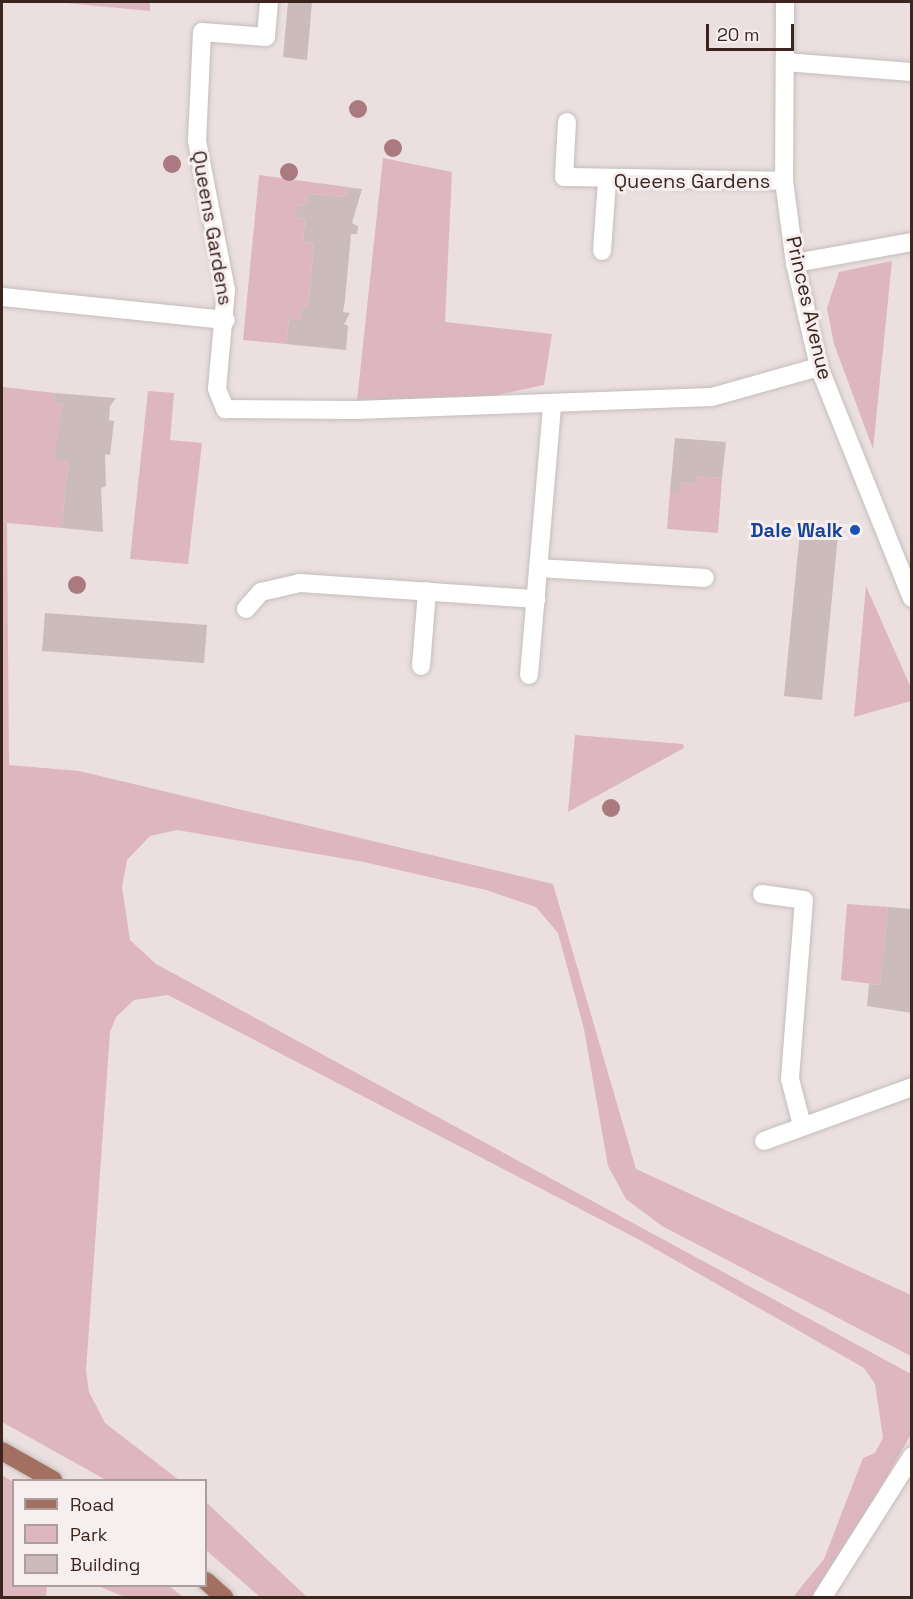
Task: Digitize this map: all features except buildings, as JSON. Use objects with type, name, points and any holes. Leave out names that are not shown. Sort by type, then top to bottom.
[{"type":"main road","points":[[2,1451],[51,1479]]},
{"type":"main road","points":[[207,1582],[225,1598]]},
{"type":"street","name":"Queens Gardens","points":[[269,2],[266,37],[202,32],[197,152],[224,276],[226,320],[217,389],[220,402],[233,412],[552,404],[712,397],[819,367]]},
{"type":"street","name":"Princes Avenue","points":[[785,2],[784,180],[795,263],[819,367],[912,598]]},
{"type":"street","points":[[785,62],[912,72]]},
{"type":"street","name":"Queens Gardens","points":[[567,122],[564,177],[607,181],[784,180]]},
{"type":"street","points":[[602,251],[607,181]]},
{"type":"street","points":[[795,263],[912,242]]},
{"type":"street","points":[[2,297],[226,320]]},
{"type":"street","points":[[529,675],[552,404]]},
{"type":"street","points":[[538,568],[705,578]]},
{"type":"street","points":[[246,609],[274,586],[317,583],[536,599]]},
{"type":"street","points":[[422,666],[427,591]]},
{"type":"street","points":[[762,894],[804,900],[790,1079],[802,1125]]},
{"type":"street","points":[[764,1141],[802,1125],[912,1087]]},
{"type":"street","points":[[822,1598],[909,1466]]},
{"type":"green space","points":[[55,2],[150,2],[150,11]]},
{"type":"green space","points":[[383,158],[452,172],[445,322],[552,334],[544,385],[442,407],[356,410]]},
{"type":"green space","points":[[259,175],[362,189],[347,188],[346,197],[308,194],[307,204],[294,207],[298,218],[305,219],[303,242],[314,243],[308,308],[302,307],[300,319],[289,318],[286,344],[243,340]]},
{"type":"green space","points":[[892,261],[873,449],[834,344],[827,308],[839,272]]},
{"type":"green space","points":[[2,358],[3,387],[55,393],[54,403],[63,404],[55,458],[68,460],[62,528],[7,523],[9,765],[79,771],[553,884],[636,1169],[911,1295],[911,1356],[662,1226],[626,1199],[608,1166],[584,1029],[558,933],[536,907],[486,890],[364,862],[177,830],[150,836],[127,860],[122,887],[130,940],[156,964],[911,1374],[911,1434],[834,1571],[813,1597],[793,1597],[824,1559],[863,1458],[875,1453],[883,1438],[875,1384],[864,1368],[638,1239],[168,995],[134,1000],[116,1017],[110,1032],[86,1371],[89,1392],[105,1423],[178,1479],[104,1479],[2,1422]]},
{"type":"green space","points":[[148,391],[174,393],[170,440],[202,443],[188,564],[130,559]]},
{"type":"green space","points":[[697,476],[722,478],[718,533],[667,529],[670,491],[680,491],[681,482],[696,484]]},
{"type":"green space","points":[[866,586],[911,688],[911,701],[854,717]]},
{"type":"green space","points":[[575,735],[683,744],[684,748],[568,812]]},
{"type":"green space","points":[[847,904],[888,907],[880,985],[841,980]]},
{"type":"green space","points":[[2,1475],[12,1481],[12,1587],[47,1587],[46,1597],[2,1597]]},
{"type":"green space","points":[[207,1503],[307,1597],[260,1597],[207,1551]]},
{"type":"green space","points":[[100,1587],[170,1587],[183,1597],[125,1597]]},
{"type":"place","name":"Dale Walk","points":[[855,530]]}]
